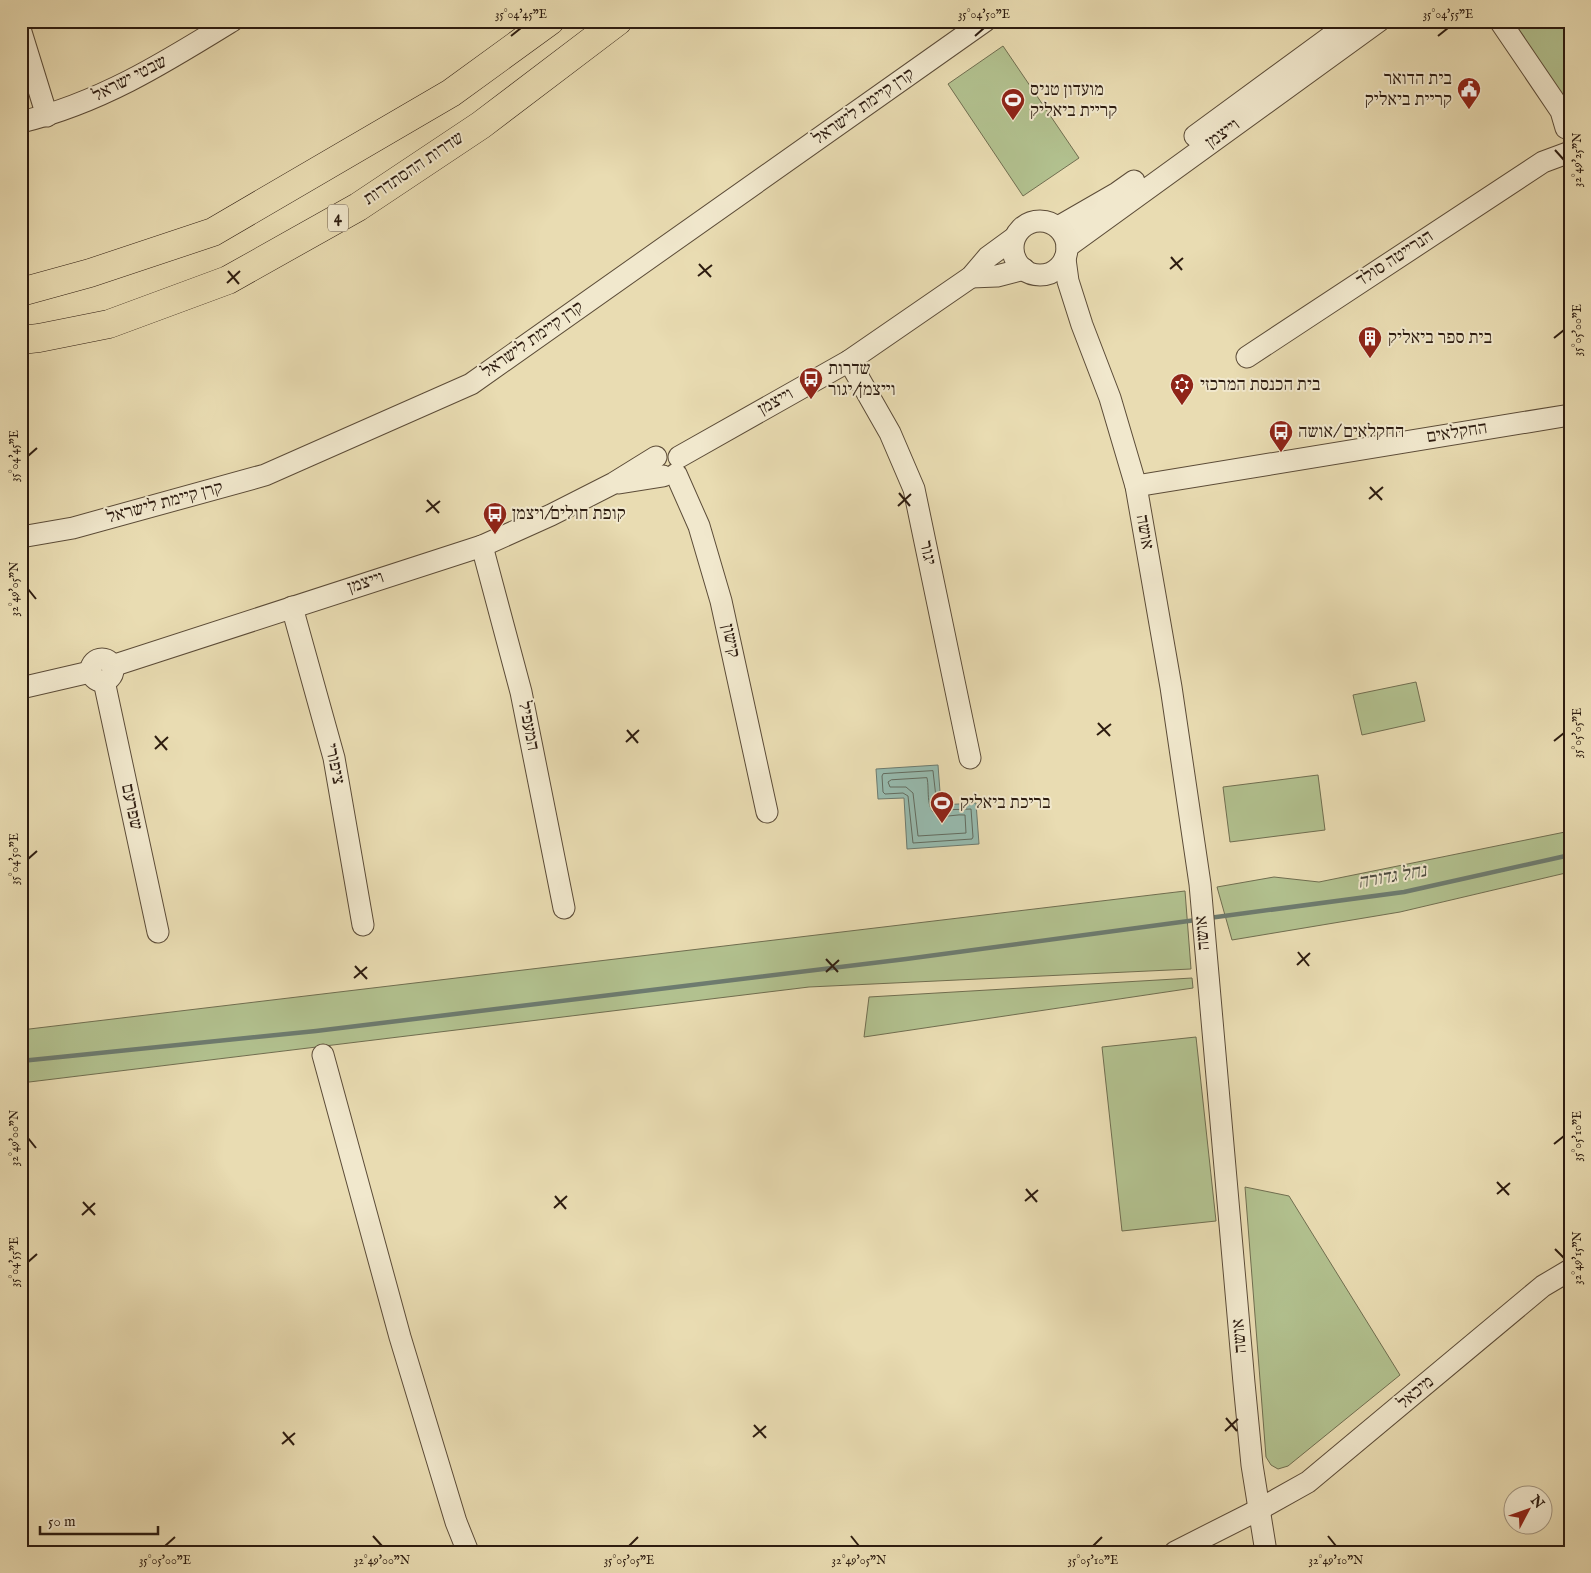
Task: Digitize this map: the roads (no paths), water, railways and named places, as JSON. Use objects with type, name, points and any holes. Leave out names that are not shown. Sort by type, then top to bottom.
[{"type":"highway","points":[[21,292],[90,273],[213,232],[451,92],[550,21]]},
{"type":"highway","name":"שדרות ההסתדרות","points":[[21,340],[109,324],[228,280],[366,201],[480,125],[618,21]]},
{"type":"street","name":"שבטי ישראל","points":[[21,122],[46,116],[113,90],[232,21]]},
{"type":"street","name":"קרן קיימת לישראל","points":[[21,537],[73,528],[265,475],[471,384],[985,21]]},
{"type":"street","name":"וייצמן","points":[[1058,227],[1118,193],[1352,21]]},
{"type":"street","name":"וייצמן","points":[[1066,253],[1379,21]]},
{"type":"street","points":[[1500,21],[1560,111],[1568,135]]},
{"type":"street","points":[[21,32],[46,116]]},
{"type":"street","name":"הנרייטה סולד","points":[[1247,357],[1543,162],[1558,143],[1568,135]]},
{"type":"street","points":[[971,277],[1029,272],[1042,275],[1058,268],[1066,253],[1066,240],[1058,227],[1052,223],[1035,221],[1028,223],[1021,228],[1014,238],[1013,250],[1015,258],[1029,272]]},
{"type":"street","name":"וייצמן","points":[[21,688],[102,673],[292,607],[482,546],[551,515],[614,483],[669,466],[849,362],[971,277],[988,257],[1014,238]]},
{"type":"street","name":"אושה","points":[[1066,253],[1068,281],[1082,325],[1110,398],[1136,486],[1172,697],[1200,884],[1245,1392],[1258,1510],[1266,1552]]},
{"type":"street","name":"אושה","points":[[1029,272],[1052,288],[1082,325]]},
{"type":"street","name":"יגור","points":[[849,362],[890,433],[914,489],[970,758]]},
{"type":"street","name":"החקלאים","points":[[1136,486],[1570,415]]},
{"type":"street","name":"קישון","points":[[669,466],[699,526],[721,601],[767,812]]},
{"type":"street","name":"המעפיל","points":[[482,546],[521,692],[564,908]]},
{"type":"street","name":"ציפורי","points":[[292,607],[334,758],[364,924]]},
{"type":"street","name":"שפרעם","points":[[102,673],[158,932]]},
{"type":"street","points":[[323,1056],[400,1337],[456,1522],[468,1552]]},
{"type":"street","name":"מיכאל","points":[[1175,1552],[1308,1482],[1543,1286],[1570,1270]]},
{"type":"water","name":"בריכת ביאליק","points":[[938,765],[941,805],[976,803],[979,844],[907,849],[904,798],[878,799],[876,769]]},
{"type":"waterway","name":"נחל גדורה","points":[[1209,918],[1404,892],[1570,855]]},
{"type":"waterway","points":[[21,1061],[316,1031],[906,959],[1196,920]]},
{"type":"place","name":"בית הדואר קריית ביאליק","points":[[1469,110]]},
{"type":"place","name":"מועדון טניס קריית ביאליק","points":[[1013,121]]},
{"type":"place","name":"בית ספר ביאליק","points":[[1370,359]]},
{"type":"place","name":"שדרות וייצמן/יגור","points":[[811,400]]},
{"type":"place","name":"בית הכנסת המרכזי","points":[[1182,406]]},
{"type":"place","name":"החקלאים /אושה","points":[[1281,453]]},
{"type":"place","name":"קופת חולים/ויצמן","points":[[495,535]]},
{"type":"place","name":"בריכת ביאליק","points":[[942,824]]}]
